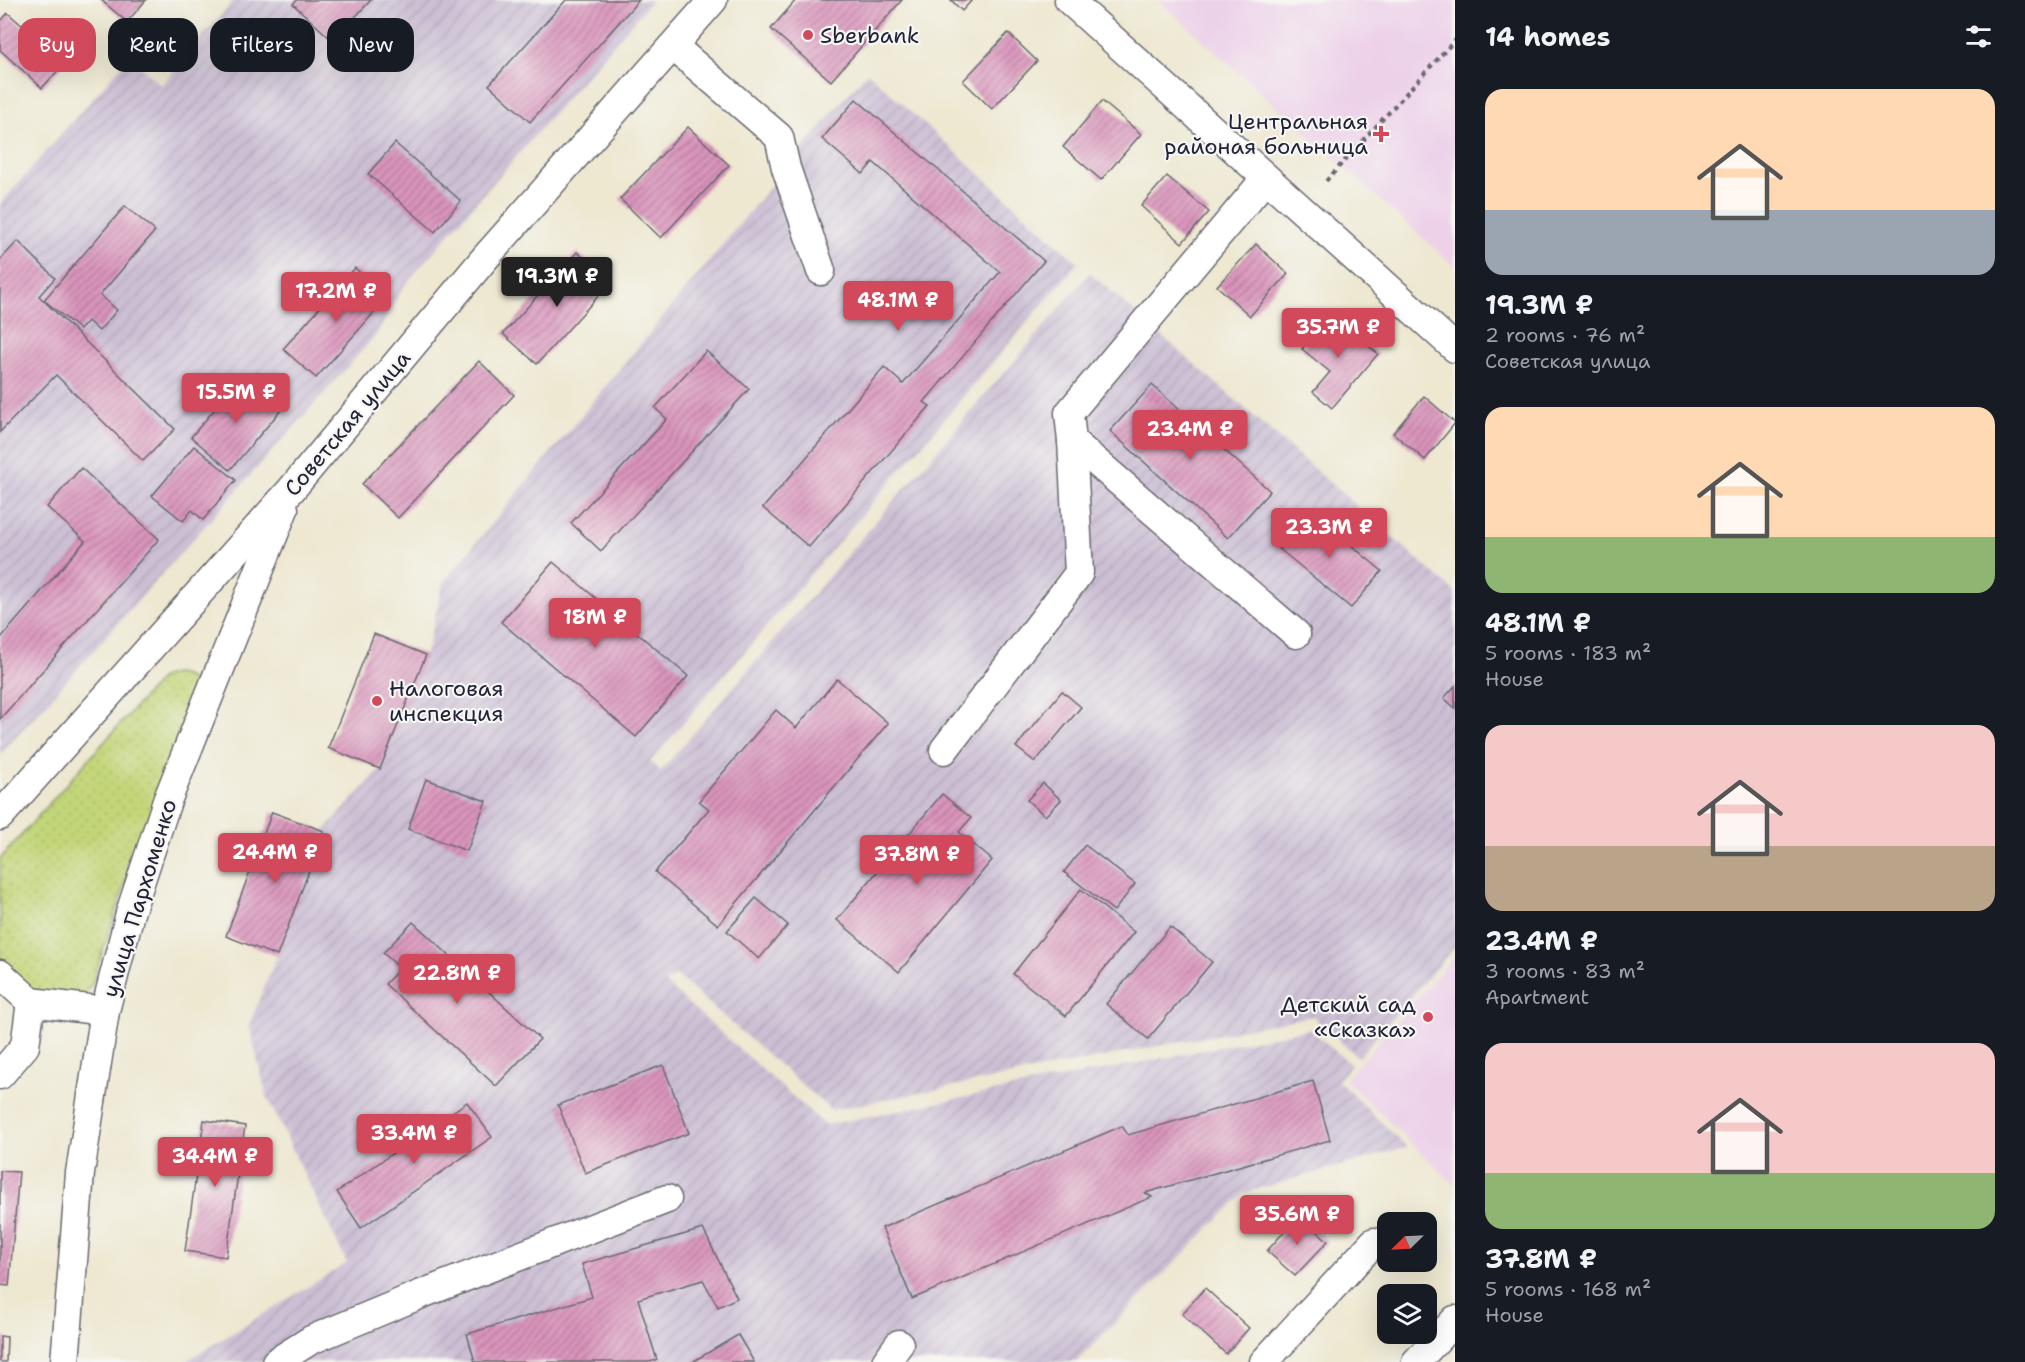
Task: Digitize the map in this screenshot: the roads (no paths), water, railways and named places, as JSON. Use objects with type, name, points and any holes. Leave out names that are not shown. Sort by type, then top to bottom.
[{"type":"street","name":"Советская улица","points":[[0,816],[291,490],[485,258],[713,0]]},
{"type":"street","points":[[1069,0],[1455,348]]},
{"type":"street","points":[[673,46],[779,137],[786,168],[821,271]]},
{"type":"street","points":[[944,750],[1079,573],[1069,413],[1266,178]]},
{"type":"street","points":[[1072,441],[1296,634]]},
{"type":"street","name":"улица Пархоменко","points":[[65,1362],[80,1173],[105,1011],[129,913],[167,801],[291,490]]},
{"type":"street","points":[[0,974],[31,1002],[105,1011]]},
{"type":"street","points":[[0,1075],[24,1046],[31,1002]]},
{"type":"street","points":[[276,1362],[311,1340],[419,1295],[667,1199]]},
{"type":"street","points":[[1264,1362],[1374,1242]]},
{"type":"street","points":[[1416,1362],[1455,1320]]},
{"type":"place","name":"Sberbank","points":[[808,35]]},
{"type":"place","name":"Центральная районая больница","points":[[1381,134]]},
{"type":"place","name":"Налоговая инспекция","points":[[377,701]]},
{"type":"place","name":"Детский сад «Сказка»","points":[[1428,1017]]}]
